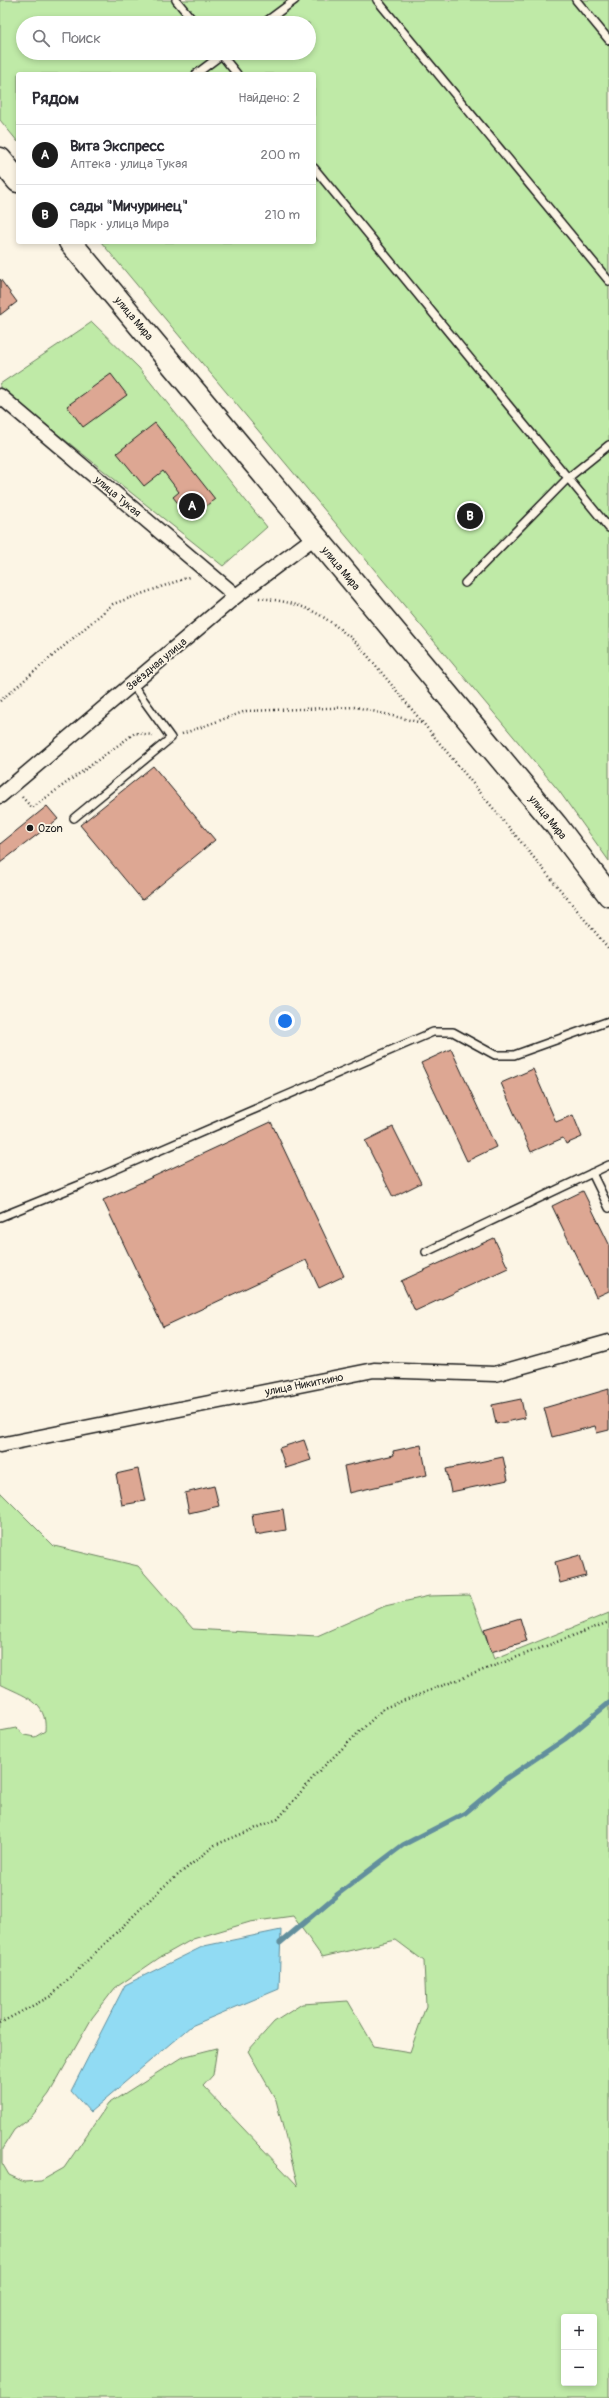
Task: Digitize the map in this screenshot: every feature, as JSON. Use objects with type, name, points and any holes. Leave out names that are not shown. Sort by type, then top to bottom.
[{"type":"main road","points":[[0,159],[16,179]]},
{"type":"main road","name":"улица Мира","points":[[72,244],[556,825],[609,895]]},
{"type":"street","name":"улица Тукая","points":[[0,396],[236,596]]},
{"type":"street","name":"Звёздная улица","points":[[0,796],[236,596],[315,537]]},
{"type":"street","name":"улица Никиткино","points":[[0,1445],[374,1370],[495,1374],[609,1342]]},
{"type":"lane","points":[[176,0],[189,16]]},
{"type":"lane","points":[[273,16],[295,0]]},
{"type":"lane","points":[[377,0],[609,281]]},
{"type":"lane","points":[[576,0],[609,40]]},
{"type":"lane","points":[[198,72],[214,60]]},
{"type":"lane","points":[[226,60],[235,72]]},
{"type":"lane","points":[[316,170],[609,528]]},
{"type":"lane","points":[[465,583],[568,478],[609,444]]},
{"type":"lane","points":[[74,818],[171,738],[132,684]]},
{"type":"lane","points":[[0,1217],[90,1181],[433,1032],[454,1032],[495,1055],[514,1055],[609,1021]]},
{"type":"lane","points":[[426,1252],[609,1165]]},
{"type":"lane","points":[[592,1173],[609,1208]]},
{"type":"path","points":[[0,701],[113,604],[206,571]]},
{"type":"path","points":[[236,596],[289,601],[328,618],[358,644],[609,949]]},
{"type":"path","points":[[32,808],[135,733],[171,738],[246,711],[356,707],[423,724]]},
{"type":"path","points":[[0,2024],[51,1996],[162,1888],[215,1845],[278,1819],[316,1774],[384,1708],[609,1622]]},
{"type":"green space","points":[[0,0],[609,0],[609,861],[559,791],[103,244],[316,244],[316,72],[16,72],[16,140],[0,120]]},
{"type":"green space","points":[[92,322],[139,368],[267,527],[223,566],[0,388],[0,384]]},
{"type":"green space","points":[[0,1492],[54,1546],[138,1566],[193,1629],[317,1636],[385,1606],[429,1596],[470,1595],[494,1659],[609,1613],[609,2398],[0,2398],[0,1731],[16,1728],[24,1735],[35,1737],[45,1731],[45,1721],[38,1706],[25,1696],[0,1684]],"holes":[[[293,1916],[322,1957],[396,1940],[424,1961],[426,2006],[410,2052],[374,2046],[348,2001],[302,2004],[274,2022],[248,2051],[276,2100],[298,2186],[203,2086],[213,2075],[217,2048],[182,2057],[108,2104],[64,2168],[41,2181],[24,2182],[9,2175],[2,2163],[2,2149],[14,2130],[32,2116],[49,2094],[92,2018],[115,1988],[159,1958],[193,1939],[250,1922]]]},
{"type":"water","points":[[281,1930],[279,1989],[191,2026],[90,2112],[71,2091],[125,1985],[204,1946]]},
{"type":"building","points":[[0,279],[17,302],[0,315]]},
{"type":"building","points":[[111,374],[127,395],[83,427],[67,406]]},
{"type":"building","points":[[155,423],[215,499],[190,518],[173,497],[179,492],[163,471],[144,486],[117,453]]},
{"type":"building","points":[[153,766],[215,840],[142,900],[80,825]]},
{"type":"building","points":[[47,806],[58,819],[0,863],[0,844]]},
{"type":"building","points":[[451,1049],[496,1147],[467,1161],[421,1063]]},
{"type":"building","points":[[533,1069],[556,1122],[573,1115],[582,1137],[566,1144],[563,1138],[531,1152],[501,1083]]},
{"type":"building","points":[[271,1122],[344,1276],[319,1288],[306,1260],[163,1327],[103,1200]]},
{"type":"building","points":[[393,1127],[421,1183],[393,1197],[365,1141]]},
{"type":"building","points":[[583,1191],[609,1244],[609,1291],[596,1297],[552,1206]]},
{"type":"building","points":[[494,1238],[508,1268],[415,1311],[401,1281]]},
{"type":"building","points":[[609,1389],[609,1430],[597,1433],[595,1426],[552,1437],[544,1408]]},
{"type":"building","points":[[521,1399],[525,1418],[496,1424],[492,1405]]},
{"type":"building","points":[[304,1440],[311,1460],[286,1468],[279,1448]]},
{"type":"building","points":[[421,1445],[427,1475],[349,1493],[344,1466],[394,1455],[393,1451]]},
{"type":"building","points":[[503,1457],[508,1480],[451,1492],[446,1469]]},
{"type":"building","points":[[138,1469],[145,1501],[122,1505],[116,1474]]},
{"type":"building","points":[[214,1486],[219,1506],[189,1513],[185,1493]]},
{"type":"building","points":[[283,1509],[286,1530],[255,1535],[252,1514]]},
{"type":"building","points":[[580,1555],[586,1576],[560,1583],[555,1562]]},
{"type":"building","points":[[520,1618],[527,1641],[491,1652],[484,1629]]},
{"type":"waterway","points":[[280,1943],[338,1894],[403,1845],[465,1813],[507,1778],[565,1739],[609,1703]]},
{"type":"place","name":"Вита Экспресс","points":[[192,506]]},
{"type":"place","name":"сады \"Мичуринец\"","points":[[470,516]]},
{"type":"place","name":"Ozon","points":[[30,828]]}]
